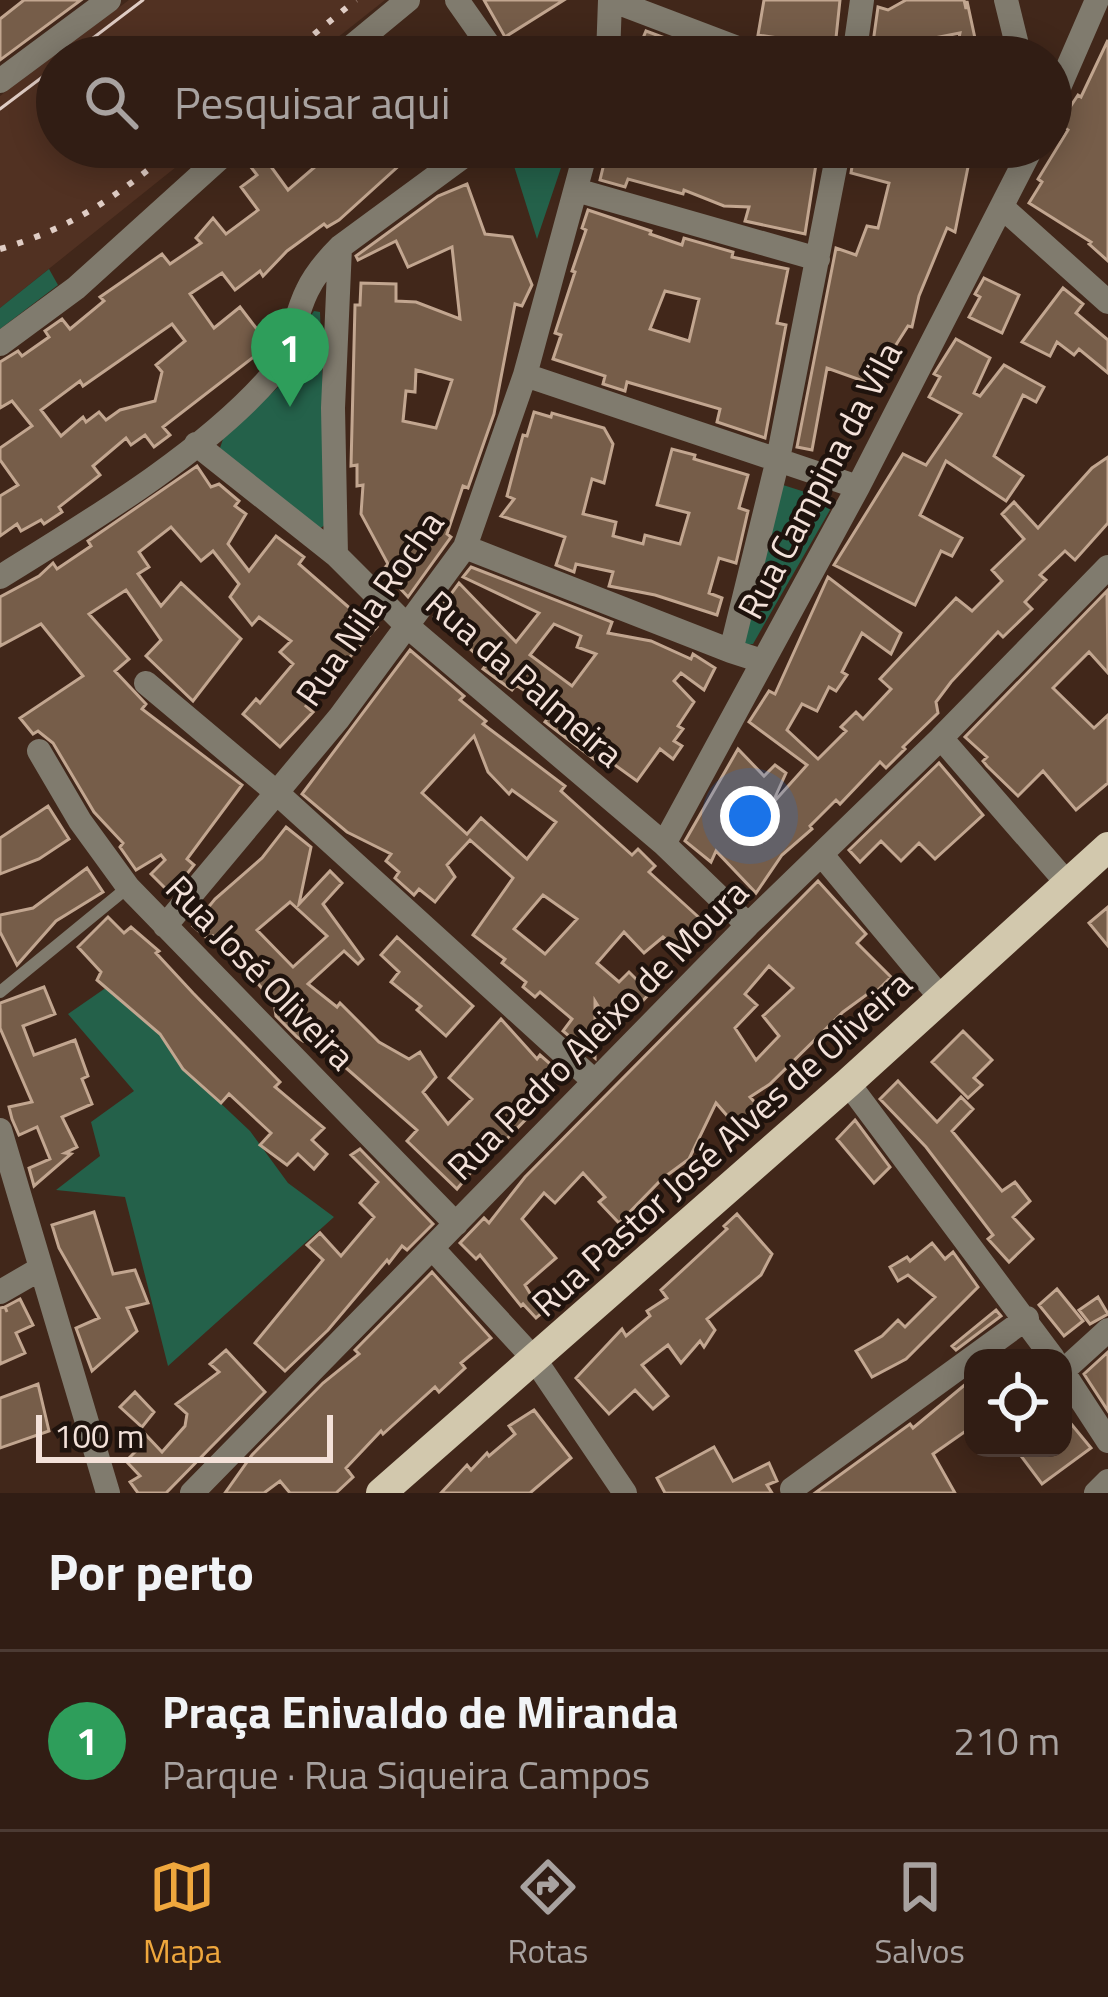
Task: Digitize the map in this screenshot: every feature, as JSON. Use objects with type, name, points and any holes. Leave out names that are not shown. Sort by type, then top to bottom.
[{"type":"main road","name":"Rua Pastor José Alves de Oliveira","points":[[381,1493],[848,1083],[1108,847]]},
{"type":"street","points":[[61,36],[109,0]]},
{"type":"street","points":[[364,36],[408,0]]},
{"type":"street","points":[[457,0],[482,36]]},
{"type":"street","points":[[610,36],[611,0],[706,36]]},
{"type":"street","points":[[857,36],[862,0]]},
{"type":"street","points":[[1006,0],[1015,36]]},
{"type":"street","points":[[1072,58],[1097,0]]},
{"type":"street","points":[[0,81],[36,54]]},
{"type":"street","points":[[0,344],[76,288],[209,168]]},
{"type":"street","points":[[0,577],[196,444],[274,373],[307,290],[340,247],[447,168]]},
{"type":"street","name":"Rua Nila Rocha","points":[[165,926],[278,794],[465,547],[525,375],[582,168]]},
{"type":"street","points":[[731,651],[778,460],[835,168]]},
{"type":"street","name":"Rua Campina da Vila","points":[[664,844],[858,488],[1022,168]]},
{"type":"street","points":[[576,190],[818,259]]},
{"type":"street","points":[[1003,208],[1108,302]]},
{"type":"street","points":[[336,555],[333,408],[340,247]]},
{"type":"street","points":[[525,375],[858,488]]},
{"type":"street","name":"Rua da Palmeira","points":[[196,444],[336,555],[406,626],[664,844],[748,925]]},
{"type":"street","points":[[465,547],[762,661]]},
{"type":"street","name":"Rua Pedro Aleixo de Moura","points":[[192,1493],[748,925],[1108,567]]},
{"type":"street","points":[[146,683],[278,794],[594,1081]]},
{"type":"street","points":[[941,738],[1067,884]]},
{"type":"street","name":"Rua José Oliveira","points":[[39,751],[80,821],[128,887],[456,1224]]},
{"type":"street","points":[[822,855],[941,998]]},
{"type":"street","points":[[848,1083],[1048,1349]]},
{"type":"street","points":[[0,1130],[108,1493]]},
{"type":"street","points":[[433,1249],[535,1360],[625,1493]]},
{"type":"street","points":[[0,1292],[40,1269]]},
{"type":"street","points":[[792,1489],[1027,1318]]},
{"type":"street","points":[[1072,1364],[1108,1330]]},
{"type":"street","points":[[1072,1386],[1108,1442]]},
{"type":"street","points":[[1096,1493],[1108,1481]]},
{"type":"lane","points":[[0,992],[128,887]]},
{"type":"shaded area","points":[[129,0],[385,0],[340,36],[81,36]]},
{"type":"shaded area","points":[[36,69],[36,168],[175,168],[0,308],[0,96]]},
{"type":"green space","points":[[515,168],[561,168],[537,239]]},
{"type":"green space","points":[[49,269],[58,285],[0,329],[0,308]]},
{"type":"green space","points":[[314,311],[320,312],[328,523],[316,531],[220,448],[223,439],[291,375],[295,339]]},
{"type":"green space","points":[[783,485],[824,498],[830,510],[753,644],[744,645]]},
{"type":"green space","points":[[107,987],[160,1034],[179,1064],[250,1131],[288,1183],[334,1217],[168,1366],[125,1197],[56,1190],[100,1156],[91,1122],[134,1091],[68,1014]]},
{"type":"building","points":[[24,0],[81,0],[0,60],[0,19]]},
{"type":"building","points":[[484,0],[564,0],[507,36]]},
{"type":"building","points":[[764,0],[840,0],[836,36],[758,35]]},
{"type":"building","points":[[906,0],[964,0],[974,36],[874,36],[878,7],[888,10]]},
{"type":"building","points":[[1108,40],[1108,261],[1091,242],[1029,203],[1045,168],[1072,168],[1072,104],[1081,97]]},
{"type":"building","points":[[252,168],[272,168],[288,190],[314,168],[396,168],[339,220],[327,227],[324,224],[287,251],[263,276],[260,271],[235,290],[222,273],[190,294],[214,328],[240,307],[269,345],[163,427],[170,435],[154,447],[145,435],[131,445],[126,438],[93,466],[100,475],[59,507],[62,512],[21,531],[17,524],[0,536],[0,496],[18,485],[0,460],[0,448],[32,426],[12,401],[0,408],[0,362],[18,351],[22,356],[49,337],[45,331],[62,319],[70,329],[104,301],[100,297],[162,254],[170,264],[201,243],[196,238],[213,218],[226,234],[258,210],[241,187],[257,175]],"holes":[[[172,324],[185,341],[156,365],[162,372],[155,401],[120,410],[106,420],[99,412],[86,422],[83,417],[61,436],[41,410]]]},
{"type":"building","points":[[603,168],[815,168],[805,234],[745,221],[749,207],[724,206],[684,190],[683,194],[628,179],[625,187],[600,180]]},
{"type":"building","points":[[852,168],[968,168],[955,232],[947,228],[919,296],[912,327],[908,326],[887,359],[880,387],[827,368],[812,450],[797,447],[836,248],[856,255],[867,226],[878,228],[889,183],[851,173]]},
{"type":"building","points":[[467,184],[485,234],[512,237],[532,285],[522,306],[515,304],[494,414],[468,488],[463,486],[447,534],[451,537],[408,597],[383,570],[388,564],[361,514],[363,485],[357,486],[357,465],[351,466],[355,305],[360,305],[361,283],[396,284],[396,301],[416,302],[460,319],[452,247],[408,267],[396,241],[358,260],[356,256],[438,196]],"holes":[[[416,370],[452,380],[436,428],[403,421],[406,391],[415,392]]]},
{"type":"building","points":[[588,210],[682,245],[684,238],[733,252],[732,257],[788,269],[777,323],[786,325],[765,438],[717,422],[720,409],[627,382],[625,391],[603,384],[605,376],[553,359],[561,335],[555,333],[586,230],[582,228]],"holes":[[[665,291],[699,299],[689,341],[650,329]]]},
{"type":"building","points":[[984,278],[1019,295],[1002,333],[969,317]]},
{"type":"building","points":[[1063,288],[1083,304],[1076,313],[1108,340],[1108,373],[1079,349],[1074,355],[1057,342],[1050,356],[1022,342]]},
{"type":"building","points":[[956,339],[990,358],[974,393],[980,396],[1004,365],[1044,387],[1036,402],[1023,395],[994,456],[1023,476],[1006,501],[946,461],[920,515],[962,538],[952,556],[941,551],[915,605],[834,565],[903,454],[926,465],[961,414],[929,397],[940,377],[934,374]]},
{"type":"building","points":[[534,412],[604,428],[613,444],[604,483],[592,479],[583,514],[616,522],[613,536],[643,544],[645,535],[680,544],[689,513],[657,505],[672,449],[748,475],[739,508],[748,511],[736,563],[719,558],[709,593],[722,598],[717,615],[609,586],[613,572],[576,564],[574,572],[556,565],[565,537],[501,516],[514,499],[507,496]]},
{"type":"building","points":[[1108,457],[1108,523],[1075,560],[1065,551],[1040,575],[1046,580],[1025,602],[1032,609],[1003,637],[998,632],[951,682],[936,702],[938,713],[905,749],[886,768],[880,762],[840,804],[836,800],[782,855],[756,893],[716,851],[711,862],[685,841],[738,749],[764,776],[775,765],[786,773],[772,804],[807,765],[749,722],[769,691],[775,694],[828,577],[901,633],[891,654],[862,633],[836,691],[829,687],[817,711],[802,704],[787,730],[818,759],[846,731],[841,727],[856,712],[863,719],[891,689],[880,679],[956,598],[972,611],[1002,581],[992,570],[1024,539],[1002,514],[1014,502],[1038,528],[1092,468]]},
{"type":"building","points":[[197,466],[211,487],[219,484],[246,514],[228,544],[249,571],[276,536],[304,557],[299,564],[377,627],[306,706],[313,712],[280,747],[243,714],[256,699],[260,703],[293,664],[280,652],[291,641],[259,617],[252,625],[230,597],[239,584],[213,551],[201,561],[171,527],[139,552],[149,567],[138,574],[161,606],[181,583],[241,639],[193,701],[146,656],[161,640],[126,590],[89,614],[129,659],[115,671],[146,704],[142,709],[242,785],[187,859],[194,865],[171,894],[151,874],[165,860],[161,855],[136,870],[120,847],[123,843],[94,812],[53,743],[38,731],[33,734],[20,718],[83,676],[41,624],[0,646],[0,597],[53,563],[57,569],[91,546],[88,541]]},
{"type":"building","points":[[471,567],[612,622],[608,633],[651,641],[691,659],[693,654],[715,668],[704,690],[681,673],[674,681],[694,702],[678,726],[683,729],[674,741],[682,746],[673,759],[660,749],[637,781],[608,760],[603,766],[545,722],[554,710],[516,685],[512,690],[483,669],[487,664],[434,617],[459,583],[516,642],[539,613],[463,577]],"holes":[[[554,624],[581,636],[577,647],[596,654],[572,686],[530,655]]]},
{"type":"building","points":[[1107,591],[1108,673],[1089,652],[1053,688],[1094,728],[1108,715],[1108,783],[1076,810],[1043,771],[1018,796],[965,737]]},
{"type":"building","points":[[410,650],[464,696],[460,700],[486,721],[483,724],[565,786],[561,791],[632,855],[638,849],[655,866],[649,872],[705,923],[680,951],[663,937],[644,953],[624,932],[597,963],[619,982],[629,972],[650,993],[614,1032],[595,1001],[595,1058],[563,1031],[572,1019],[540,992],[535,997],[523,987],[526,982],[502,963],[505,959],[473,935],[513,878],[470,840],[447,865],[455,877],[435,902],[419,889],[414,895],[395,878],[399,872],[386,861],[391,854],[347,832],[302,794]],"holes":[[[474,736],[488,772],[509,794],[512,790],[556,822],[527,859],[481,818],[467,834],[422,793]],[[543,895],[577,919],[545,954],[514,929]]]},
{"type":"building","points":[[939,763],[983,815],[935,859],[919,843],[901,861],[881,841],[860,862],[849,850]]},
{"type":"building","points":[[48,806],[69,839],[39,859],[0,874],[0,838]]},
{"type":"building","points":[[286,827],[311,847],[299,904],[330,871],[342,883],[323,904],[363,959],[358,964],[344,951],[308,984],[337,1007],[340,1003],[379,1042],[409,1059],[420,1052],[436,1077],[423,1092],[448,1124],[472,1099],[449,1078],[501,1019],[537,1059],[540,1055],[562,1074],[537,1100],[541,1104],[495,1151],[491,1148],[457,1189],[407,1141],[417,1130],[321,1046],[307,1036],[303,1041],[297,1037],[276,1016],[274,1002],[245,969],[213,936],[209,940],[193,926],[215,899],[262,858]],"holes":[[[290,902],[327,936],[293,967],[257,930]]]},
{"type":"building","points":[[87,868],[103,892],[56,921],[17,965],[0,932],[0,915],[33,908]]},
{"type":"building","points":[[818,881],[866,934],[857,943],[891,977],[843,1012],[770,1084],[750,1097],[759,1107],[737,1127],[716,1103],[689,1159],[619,1223],[599,1202],[605,1197],[583,1173],[555,1203],[544,1193],[522,1219],[556,1258],[525,1285],[542,1313],[536,1318],[480,1255],[476,1259],[460,1243],[484,1218],[489,1223],[525,1177]],"holes":[[[769,966],[793,988],[763,1016],[779,1036],[756,1060],[735,1028],[757,1005],[745,994]]]},
{"type":"building","points":[[1108,907],[1108,946],[1089,923]]},
{"type":"building","points":[[108,917],[124,933],[131,927],[159,951],[156,953],[280,1082],[275,1087],[324,1128],[312,1140],[327,1154],[314,1169],[298,1154],[287,1165],[260,1145],[271,1133],[229,1094],[221,1103],[183,1069],[160,1034],[97,980],[101,972],[78,947]]},
{"type":"building","points":[[397,937],[473,1006],[446,1036],[417,1010],[421,1006],[391,982],[399,972],[381,955]]},
{"type":"building","points":[[44,987],[55,1014],[23,1026],[34,1055],[75,1040],[92,1104],[62,1117],[77,1147],[65,1153],[71,1154],[34,1186],[29,1168],[50,1159],[37,1127],[19,1135],[12,1119],[9,1107],[32,1102],[0,1028],[0,1003]]},
{"type":"building","points":[[963,1031],[992,1060],[974,1078],[982,1085],[968,1098],[932,1062]]},
{"type":"building","points":[[898,1081],[937,1122],[961,1097],[973,1109],[952,1131],[1002,1191],[1015,1182],[1030,1201],[1013,1217],[1033,1239],[1009,1262],[926,1147],[880,1099]]},
{"type":"building","points":[[855,1120],[890,1167],[874,1183],[837,1139]]},
{"type":"building","points":[[360,1149],[433,1224],[407,1250],[402,1246],[389,1263],[387,1260],[328,1330],[285,1371],[255,1343],[323,1260],[307,1245],[320,1233],[341,1256],[374,1217],[360,1203],[378,1182],[351,1155]]},
{"type":"building","points":[[94,1212],[113,1274],[135,1270],[148,1303],[127,1308],[137,1331],[92,1371],[76,1328],[99,1318],[59,1248],[52,1225]]},
{"type":"building","points":[[737,1214],[772,1254],[761,1275],[707,1319],[715,1330],[704,1347],[700,1341],[681,1363],[668,1345],[642,1365],[668,1396],[653,1409],[635,1390],[609,1414],[576,1378],[622,1329],[626,1336],[650,1316],[647,1311],[667,1298],[661,1290]]},
{"type":"building","points":[[932,1243],[945,1259],[953,1252],[978,1287],[906,1359],[872,1377],[856,1351],[898,1320],[905,1327],[935,1297],[908,1275],[898,1281],[890,1267],[907,1257],[910,1261]]},
{"type":"building","points":[[432,1272],[491,1338],[461,1363],[465,1368],[439,1392],[435,1387],[383,1434],[381,1431],[346,1468],[353,1477],[336,1493],[290,1493],[280,1481],[264,1493],[225,1493],[252,1455],[323,1383],[359,1354],[355,1350]]},
{"type":"building","points":[[1057,1289],[1083,1321],[1064,1336],[1039,1305]]},
{"type":"building","points":[[1098,1297],[1108,1314],[1090,1324],[1079,1310]]},
{"type":"building","points":[[20,1299],[33,1325],[16,1333],[25,1353],[0,1364],[0,1308]]},
{"type":"building","points":[[996,1310],[1001,1316],[956,1350],[952,1346]]},
{"type":"building","points":[[226,1350],[265,1392],[166,1493],[138,1493],[130,1482],[140,1476],[126,1461],[138,1449],[134,1446],[145,1434],[162,1452],[185,1426],[187,1414],[176,1404],[219,1372],[210,1364]]},
{"type":"building","points":[[1108,1352],[1108,1411],[1084,1374]]},
{"type":"building","points":[[38,1384],[49,1431],[0,1448],[0,1398]]},
{"type":"building","points":[[964,1386],[964,1432],[933,1454],[955,1493],[815,1493],[910,1424],[913,1428]]},
{"type":"building","points":[[135,1392],[154,1412],[142,1427],[120,1407]]},
{"type":"building","points":[[534,1410],[571,1458],[530,1493],[441,1493],[467,1465],[471,1470],[515,1434],[509,1426]]},
{"type":"building","points":[[1072,1425],[1091,1448],[1042,1484],[1022,1457],[1072,1457]]},
{"type":"building","points":[[714,1447],[733,1481],[769,1463],[777,1481],[767,1485],[772,1493],[665,1493],[657,1478]]},
{"type":"tram line","points":[[96,36],[143,0]]},
{"type":"tram line","points":[[0,109],[36,82]]},
{"type":"railway","points":[[312,36],[356,0]]},
{"type":"railway","points":[[0,249],[51,231],[94,208],[150,168]]},
{"type":"place","name":"Praça Enivaldo de Miranda","points":[[290,407]]}]
